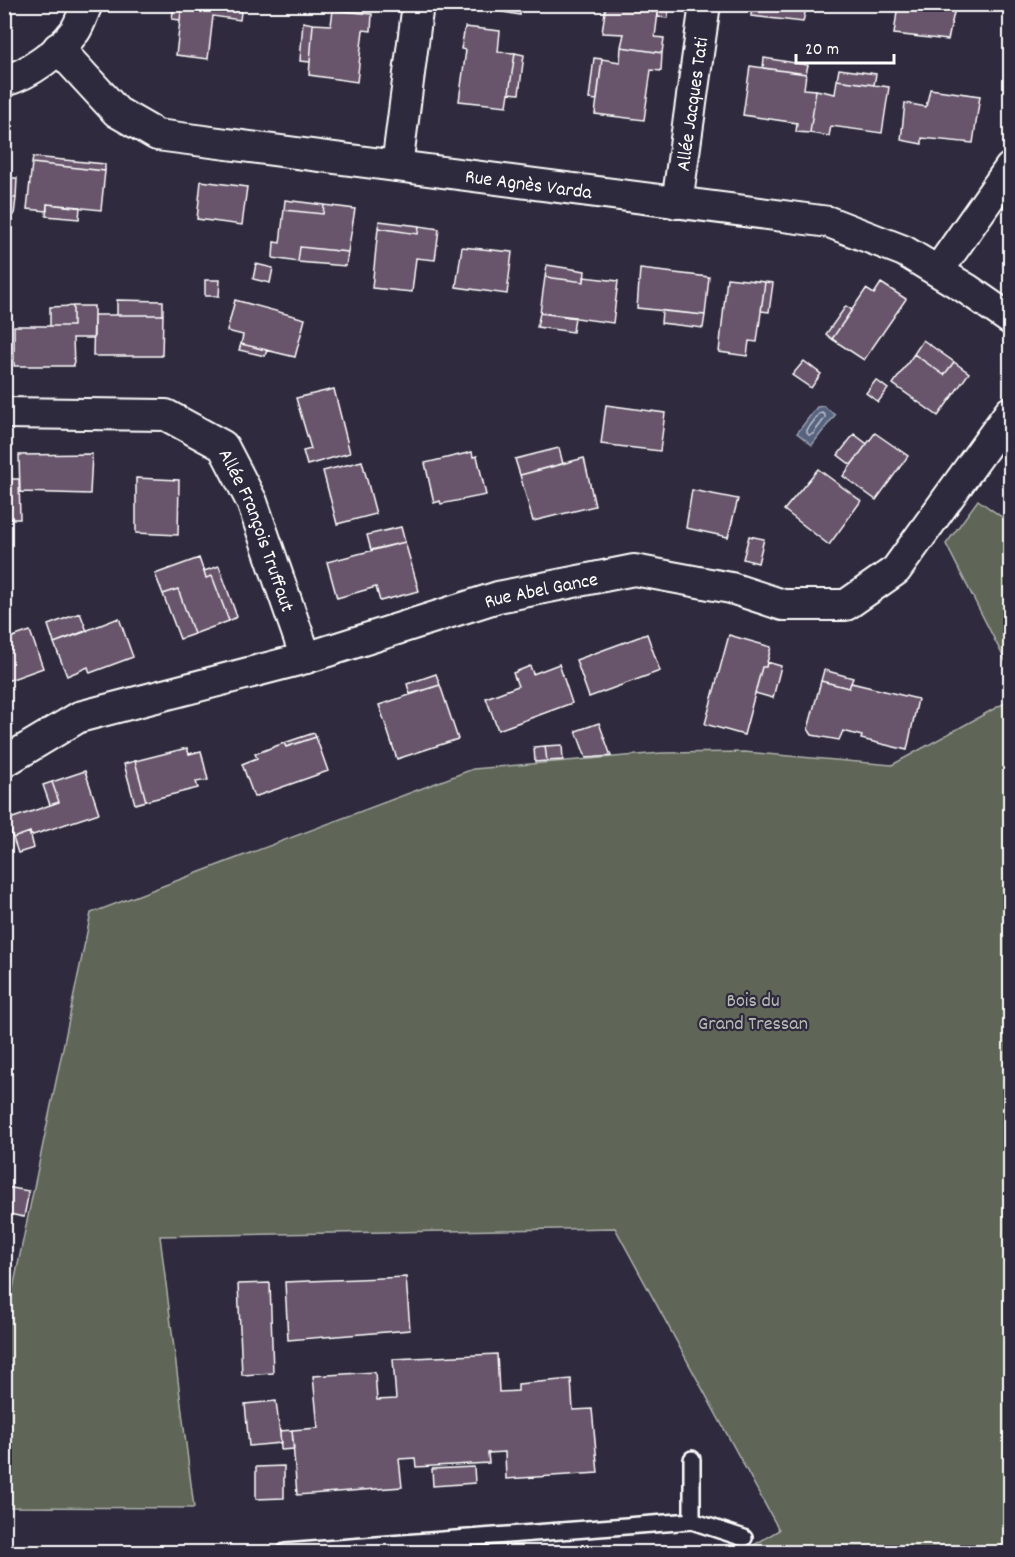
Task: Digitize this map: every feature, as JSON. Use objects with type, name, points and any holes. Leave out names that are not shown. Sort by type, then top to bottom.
[{"type":"street","points":[[4,81],[13,79],[36,66],[58,48],[76,30],[87,4]]},
{"type":"street","points":[[398,166],[418,4]]},
{"type":"street","name":"Allée Jacques Tati","points":[[677,203],[705,4]]},
{"type":"street","name":"Rue Agnès Varda","points":[[58,48],[117,112],[157,135],[829,222],[904,251],[1011,319]]},
{"type":"street","points":[[938,271],[1011,168]]},
{"type":"street","name":"Rue Abel Gance","points":[[4,762],[79,717],[306,658],[498,597],[634,570],[731,588],[783,605],[846,605],[896,570],[1011,412]]},
{"type":"street","name":"Allée François Truffaut","points":[[4,413],[166,415],[223,446],[252,502],[306,658]]},
{"type":"lane","points":[[692,1459],[692,1521]]},
{"type":"lane","points":[[285,1552],[692,1521],[744,1538]]},
{"type":"green space","points":[[978,500],[1010,523],[1010,670],[946,544]]},
{"type":"green space","name":"Bois du Grand Tressan","points":[[1010,700],[1010,1552],[742,1552],[779,1530],[615,1228],[160,1236],[194,1508],[5,1507],[5,1327],[91,913],[473,769],[661,753],[744,752],[892,765]]},
{"type":"water","points":[[824,406],[835,415],[812,445],[797,433],[817,407]]},
{"type":"building","points":[[174,4],[182,4],[180,20],[172,19]]},
{"type":"building","points":[[182,4],[242,4],[240,20],[213,16],[208,59],[176,55]]},
{"type":"building","points":[[471,4],[521,4],[520,15],[470,6]]},
{"type":"building","points":[[606,4],[659,4],[655,37],[664,38],[662,53],[621,47],[624,34],[602,33]]},
{"type":"building","points":[[659,4],[669,4],[668,18],[658,17]]},
{"type":"building","points":[[752,4],[807,4],[803,22],[751,16]]},
{"type":"building","points":[[898,4],[947,4],[955,8],[948,40],[894,34]]},
{"type":"building","points":[[333,10],[372,14],[371,31],[363,30],[357,82],[309,75],[313,24],[331,25]]},
{"type":"building","points":[[303,22],[313,24],[310,62],[300,61]]},
{"type":"building","points":[[465,27],[500,31],[498,52],[515,53],[507,106],[459,101],[466,50],[461,49]]},
{"type":"building","points":[[621,47],[662,53],[661,71],[651,70],[644,120],[595,114],[602,59],[620,62]]},
{"type":"building","points":[[515,53],[524,55],[519,94],[509,93]]},
{"type":"building","points":[[594,58],[602,59],[597,100],[589,99]]},
{"type":"building","points":[[764,58],[808,65],[806,74],[763,68]]},
{"type":"building","points":[[750,66],[806,74],[804,89],[816,90],[810,133],[796,132],[797,123],[743,115]]},
{"type":"building","points":[[839,69],[876,74],[874,85],[837,80]]},
{"type":"building","points":[[837,80],[889,87],[882,133],[831,126],[829,136],[810,133],[816,90],[835,94]]},
{"type":"building","points":[[930,89],[980,96],[973,143],[922,138],[922,144],[901,140],[905,103],[926,107]]},
{"type":"building","points":[[33,157],[105,164],[105,171],[32,163]]},
{"type":"building","points":[[4,160],[11,161],[8,197],[16,198],[14,215],[4,214]]},
{"type":"building","points":[[32,163],[105,171],[101,210],[47,204],[47,211],[27,209]]},
{"type":"building","points":[[10,178],[17,178],[16,198],[8,197]]},
{"type":"building","points":[[201,181],[247,187],[242,225],[197,219]]},
{"type":"building","points":[[285,200],[324,205],[323,214],[284,210]]},
{"type":"building","points":[[47,204],[80,207],[79,219],[46,216]]},
{"type":"building","points":[[324,205],[355,209],[348,252],[300,247],[298,262],[273,258],[274,242],[280,243],[284,210],[323,214]]},
{"type":"building","points":[[379,221],[419,226],[418,234],[378,228]]},
{"type":"building","points":[[419,226],[439,229],[435,260],[416,258],[412,292],[372,288],[378,228],[418,234]]},
{"type":"building","points":[[300,247],[348,252],[346,266],[298,262]]},
{"type":"building","points":[[462,247],[512,252],[507,294],[456,287]]},
{"type":"building","points":[[256,264],[273,268],[270,283],[253,279]]},
{"type":"building","points":[[547,265],[585,271],[584,282],[545,277]]},
{"type":"building","points":[[640,269],[709,277],[705,315],[637,308]]},
{"type":"building","points":[[545,277],[584,282],[584,277],[618,281],[613,323],[540,313]]},
{"type":"building","points":[[727,278],[765,282],[757,342],[749,341],[747,356],[719,352]]},
{"type":"building","points":[[205,280],[220,280],[219,296],[205,296]]},
{"type":"building","points":[[765,282],[773,283],[769,312],[761,311]]},
{"type":"building","points":[[881,283],[906,299],[864,360],[832,339],[866,289],[874,294]]},
{"type":"building","points":[[117,300],[163,301],[163,315],[117,315]]},
{"type":"building","points":[[235,300],[305,319],[295,357],[241,344],[243,335],[227,331]]},
{"type":"building","points":[[73,306],[94,306],[94,338],[73,338],[74,366],[14,366],[14,326],[73,326]]},
{"type":"building","points":[[73,306],[73,326],[50,326],[50,307]]},
{"type":"building","points":[[846,306],[852,310],[832,339],[826,334]]},
{"type":"building","points":[[662,311],[705,315],[703,328],[661,323]]},
{"type":"building","points":[[540,313],[575,317],[573,332],[537,327]]},
{"type":"building","points":[[94,315],[163,315],[162,356],[93,356]]},
{"type":"building","points":[[923,340],[954,362],[944,375],[914,354]]},
{"type":"building","points":[[241,344],[267,350],[265,356],[239,350]]},
{"type":"building","points":[[914,354],[944,375],[954,362],[969,373],[938,416],[893,384]]},
{"type":"building","points":[[804,361],[821,374],[811,388],[792,375]]},
{"type":"building","points":[[876,380],[888,389],[878,402],[866,393]]},
{"type":"building","points":[[334,389],[350,453],[307,465],[303,451],[311,449],[296,398]]},
{"type":"building","points":[[606,405],[665,413],[660,451],[601,444]]},
{"type":"building","points":[[875,433],[908,456],[876,500],[843,476]]},
{"type":"building","points":[[854,434],[867,444],[851,465],[838,455]]},
{"type":"building","points":[[559,448],[563,464],[520,475],[515,459]]},
{"type":"building","points":[[472,452],[473,457],[477,456],[486,495],[441,504],[440,501],[434,503],[425,463]]},
{"type":"building","points":[[92,454],[90,494],[20,492],[19,455]]},
{"type":"building","points":[[584,458],[595,506],[533,521],[520,475]]},
{"type":"building","points":[[362,461],[376,514],[337,524],[323,471]]},
{"type":"building","points":[[818,469],[861,501],[829,545],[784,510]]},
{"type":"building","points":[[136,478],[179,480],[178,535],[136,533]]},
{"type":"building","points":[[4,479],[19,479],[20,519],[4,519]]},
{"type":"building","points":[[692,490],[738,499],[728,537],[686,528]]},
{"type":"building","points":[[401,527],[405,542],[371,550],[367,535]]},
{"type":"building","points":[[749,536],[764,539],[758,563],[743,559]]},
{"type":"building","points":[[405,542],[419,591],[380,601],[376,587],[337,598],[327,562]]},
{"type":"building","points":[[199,558],[206,578],[212,576],[229,621],[194,634],[178,589],[163,594],[155,574]]},
{"type":"building","points":[[219,566],[237,617],[229,621],[212,576],[206,578],[204,571]]},
{"type":"building","points":[[178,589],[194,634],[180,639],[163,594]]},
{"type":"building","points":[[80,613],[87,631],[54,643],[48,625]]},
{"type":"building","points":[[119,618],[133,657],[90,673],[88,667],[67,676],[54,643]]},
{"type":"building","points":[[30,631],[43,668],[4,682],[4,640]]},
{"type":"building","points":[[647,634],[660,671],[589,697],[576,660]]},
{"type":"building","points":[[729,635],[771,647],[766,667],[762,667],[744,735],[705,724]]},
{"type":"building","points":[[767,662],[781,666],[773,698],[755,693],[762,667],[766,667]]},
{"type":"building","points":[[559,664],[572,703],[498,730],[486,698],[518,686],[513,673],[530,666],[533,674]]},
{"type":"building","points":[[824,670],[853,678],[849,688],[821,681]]},
{"type":"building","points":[[436,674],[440,685],[410,694],[407,684]]},
{"type":"building","points":[[821,681],[849,688],[851,683],[918,699],[907,750],[861,739],[862,736],[843,731],[839,740],[812,735],[808,729]]},
{"type":"building","points":[[440,685],[458,739],[397,759],[379,705]]},
{"type":"building","points":[[599,723],[611,756],[586,758],[576,731]]},
{"type":"building","points":[[314,733],[316,737],[286,747],[284,743]]},
{"type":"building","points":[[316,737],[328,771],[254,797],[242,764],[257,758],[255,754],[284,743],[286,747]]},
{"type":"building","points":[[562,745],[563,760],[547,761],[545,746]]},
{"type":"building","points":[[545,746],[547,761],[535,762],[534,747]]},
{"type":"building","points":[[187,748],[189,754],[201,751],[208,780],[196,782],[198,788],[146,801],[135,761]]},
{"type":"building","points":[[135,761],[146,801],[135,804],[124,764]]},
{"type":"building","points":[[85,771],[99,813],[30,836],[30,832],[13,838],[7,820],[59,802],[52,782]]},
{"type":"building","points":[[52,782],[59,802],[50,805],[43,785]]},
{"type":"building","points":[[30,832],[34,848],[18,853],[13,838]]},
{"type":"building","points":[[4,1188],[29,1191],[24,1217],[4,1213]]},
{"type":"building","points":[[406,1277],[410,1330],[288,1340],[285,1282]]},
{"type":"building","points":[[270,1283],[273,1373],[242,1375],[238,1284]]},
{"type":"building","points":[[497,1354],[499,1392],[518,1391],[518,1384],[571,1379],[573,1410],[592,1409],[598,1473],[506,1479],[505,1452],[488,1453],[489,1463],[416,1467],[415,1458],[399,1459],[402,1487],[297,1495],[292,1430],[318,1428],[313,1376],[375,1372],[377,1400],[396,1399],[393,1359]]},
{"type":"building","points":[[276,1401],[281,1443],[249,1446],[245,1404]]},
{"type":"building","points":[[292,1430],[294,1449],[281,1450],[280,1431]]},
{"type":"building","points":[[284,1466],[284,1498],[256,1499],[256,1467]]},
{"type":"building","points":[[474,1467],[475,1483],[433,1486],[432,1469]]}]
